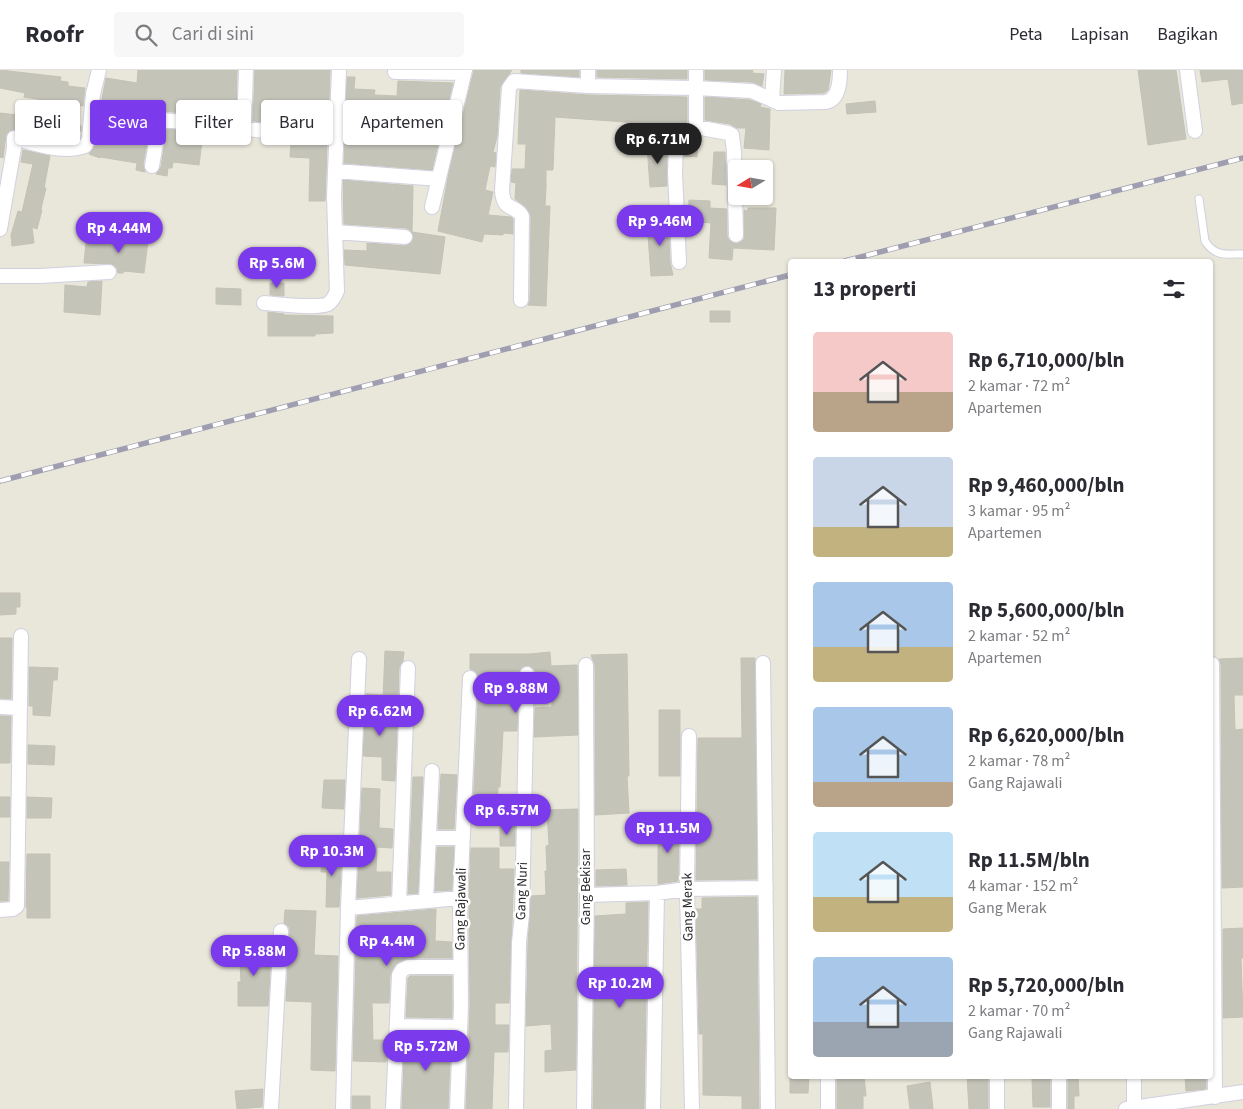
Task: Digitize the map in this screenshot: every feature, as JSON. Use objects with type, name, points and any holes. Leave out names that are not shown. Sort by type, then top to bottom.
[{"type":"street","points":[[93,100],[99,70]]},
{"type":"street","points":[[245,100],[246,70]]},
{"type":"street","points":[[264,303],[316,306],[327,304],[332,300],[337,291],[335,170],[339,70]]},
{"type":"street","points":[[588,70],[588,86]]},
{"type":"street","points":[[696,70],[696,127]]},
{"type":"street","points":[[772,100],[774,70]]},
{"type":"street","points":[[521,300],[522,216],[508,206],[502,198],[509,88],[514,82],[752,91],[779,103],[832,101],[840,80],[840,70]]},
{"type":"street","points":[[1187,70],[1195,131]]},
{"type":"street","points":[[395,72],[464,72],[458,100]]},
{"type":"street","points":[[679,262],[675,173],[676,144],[680,137],[696,127],[728,132],[732,135],[736,235]]},
{"type":"street","points":[[0,135],[42,146],[76,150],[86,146],[90,130]]},
{"type":"street","points":[[251,130],[336,137]]},
{"type":"street","points":[[0,229],[14,148],[14,138]]},
{"type":"street","points":[[152,166],[156,145]]},
{"type":"street","points":[[432,207],[447,145]]},
{"type":"street","points":[[335,170],[439,179]]},
{"type":"street","points":[[335,232],[404,237]]},
{"type":"street","points":[[0,276],[109,272]]},
{"type":"street","points":[[0,910],[13,909],[17,906],[20,636]]},
{"type":"street","points":[[343,1109],[348,908],[359,659]]},
{"type":"street","points":[[763,663],[768,1109]]},
{"type":"street","name":"Gang Bekisar","points":[[584,1109],[587,895],[586,666]]},
{"type":"street","points":[[399,903],[408,668]]},
{"type":"street","name":"Gang Nuri","points":[[516,1109],[527,674]]},
{"type":"street","name":"Gang Rajawali","points":[[457,1109],[460,1027],[460,898],[470,678]]},
{"type":"street","points":[[0,707],[18,708]]},
{"type":"street","name":"Gang Merak","points":[[689,736],[687,889],[692,1109]]},
{"type":"street","points":[[426,900],[432,771]]},
{"type":"street","points":[[1213,808],[1215,1097]]},
{"type":"street","points":[[430,838],[463,838]]},
{"type":"street","points":[[587,895],[687,889],[766,888]]},
{"type":"street","points":[[653,1109],[657,892]]},
{"type":"street","points":[[348,908],[460,898]]},
{"type":"street","points":[[271,1109],[281,931]]},
{"type":"street","points":[[393,1109],[399,975],[402,970],[408,967],[460,967]]},
{"type":"street","points":[[397,1026],[460,1027]]},
{"type":"street","points":[[828,1079],[828,1109]]},
{"type":"street","points":[[996,1079],[997,1109]]},
{"type":"street","points":[[1059,1079],[1059,1109]]},
{"type":"street","points":[[1134,1079],[1130,1108],[1243,1092]]},
{"type":"lane","points":[[1199,199],[1205,241],[1208,246],[1218,254],[1243,254]]},
{"type":"building","points":[[0,70],[61,77],[60,81],[68,82],[68,86],[85,88],[83,106],[80,106],[80,100],[44,100],[24,97],[25,93],[0,88]]},
{"type":"building","points":[[138,70],[237,70],[236,100],[176,100],[176,112],[166,111],[166,100],[102,100],[106,78],[137,83]]},
{"type":"building","points":[[255,70],[330,70],[329,100],[261,100],[261,122],[253,121]]},
{"type":"building","points":[[474,70],[512,70],[500,87],[497,137],[493,152],[496,153],[495,167],[490,166],[485,190],[493,192],[488,215],[511,217],[513,219],[513,234],[484,234],[482,242],[438,231],[456,145],[462,145],[462,119]]},
{"type":"building","points":[[521,70],[579,70],[579,77],[521,73]]},
{"type":"building","points":[[597,70],[687,70],[687,79],[597,77]]},
{"type":"building","points":[[705,70],[753,70],[752,73],[764,74],[762,86],[752,82],[705,80]]},
{"type":"building","points":[[785,70],[831,70],[828,90],[824,93],[784,94]]},
{"type":"building","points":[[1138,70],[1176,70],[1186,139],[1148,145]]},
{"type":"building","points":[[1200,70],[1243,70],[1243,103],[1232,105],[1228,79],[1202,82]]},
{"type":"building","points":[[347,77],[355,77],[354,89],[375,90],[374,95],[397,96],[398,81],[453,83],[449,100],[346,100]]},
{"type":"building","points":[[520,90],[587,95],[687,97],[687,122],[681,126],[555,117],[553,170],[546,170],[545,206],[550,206],[546,306],[528,305],[530,300],[531,216],[526,207],[515,199],[516,183],[511,182],[512,169],[525,169],[526,144],[518,144]]},
{"type":"building","points":[[705,97],[750,100],[761,104],[760,107],[770,109],[769,150],[744,148],[746,128],[737,128],[730,124],[705,120]]},
{"type":"building","points":[[875,101],[876,112],[847,114],[846,104]]},
{"type":"building","points":[[0,113],[15,115],[15,130],[9,131],[6,135],[3,158],[0,157]]},
{"type":"building","points":[[167,129],[176,130],[176,145],[202,145],[199,165],[173,162],[172,168],[168,168],[167,176],[156,174],[161,167],[166,145]]},
{"type":"building","points":[[698,142],[697,157],[684,156],[686,143]]},
{"type":"building","points":[[667,144],[667,186],[650,187],[647,145]]},
{"type":"building","points":[[96,145],[147,145],[143,165],[145,172],[136,170],[137,163],[100,158],[89,154]]},
{"type":"building","points":[[291,145],[327,145],[325,201],[309,201],[310,158],[290,157]]},
{"type":"building","points":[[345,145],[438,145],[432,170],[344,163]]},
{"type":"building","points":[[23,150],[50,156],[42,210],[37,229],[32,227],[34,243],[12,246],[11,235],[18,211],[22,212],[33,164],[21,162]]},
{"type":"building","points":[[714,152],[725,152],[726,185],[712,184]]},
{"type":"building","points":[[343,180],[413,186],[412,232],[445,237],[440,274],[345,265],[344,250],[367,251],[367,243],[405,246],[412,242],[414,237],[410,230],[406,228],[344,224]]},
{"type":"building","points":[[689,200],[710,201],[710,208],[727,209],[727,236],[729,240],[736,244],[744,239],[744,210],[748,211],[748,208],[776,208],[774,250],[733,248],[732,260],[709,258],[711,223],[688,221]]},
{"type":"building","points":[[663,215],[664,219],[668,219],[670,262],[673,275],[651,276],[648,236],[652,236],[649,216]]},
{"type":"building","points":[[114,237],[148,241],[144,273],[124,271],[123,273],[118,273],[117,268],[112,264],[84,263],[86,242],[113,245]]},
{"type":"building","points":[[102,281],[100,315],[64,312],[65,285],[87,287],[88,282]]},
{"type":"building","points":[[270,283],[284,283],[284,296],[270,295]]},
{"type":"building","points":[[216,288],[241,289],[241,305],[216,304]]},
{"type":"building","points":[[710,311],[730,311],[730,322],[710,322]]},
{"type":"building","points":[[268,312],[284,315],[333,316],[333,333],[315,334],[315,336],[268,336]]},
{"type":"building","points":[[0,593],[20,593],[20,607],[16,607],[16,614],[0,615]]},
{"type":"building","points":[[0,638],[12,638],[11,699],[0,698]]},
{"type":"building","points":[[385,651],[404,652],[403,661],[399,668],[398,700],[383,699]]},
{"type":"building","points":[[550,652],[551,666],[577,665],[578,735],[534,737],[535,708],[552,707],[551,681],[536,682],[535,670],[528,665],[520,669],[518,675],[501,674],[502,701],[518,701],[517,731],[503,731],[497,810],[473,810],[479,678],[475,671],[470,669],[470,654]]},
{"type":"building","points":[[627,654],[629,776],[627,776],[629,813],[595,815],[595,665],[591,655]]},
{"type":"building","points":[[741,658],[755,658],[757,879],[696,880],[698,738],[742,738]]},
{"type":"building","points":[[1243,658],[1243,695],[1234,695],[1235,730],[1243,729],[1243,887],[1222,888],[1221,664],[1219,659]]},
{"type":"building","points":[[29,667],[58,668],[57,680],[53,680],[50,716],[33,715],[33,706],[29,706]]},
{"type":"building","points":[[366,694],[383,695],[382,725],[397,726],[395,781],[382,780],[382,757],[363,756]]},
{"type":"building","points":[[659,710],[680,710],[680,776],[659,776]]},
{"type":"building","points":[[0,716],[11,716],[10,763],[0,763]]},
{"type":"building","points":[[28,745],[55,746],[54,765],[28,764]]},
{"type":"building","points":[[441,774],[457,775],[454,829],[438,829]]},
{"type":"building","points":[[413,777],[423,777],[418,893],[408,894]]},
{"type":"building","points":[[324,780],[345,780],[344,809],[322,808]]},
{"type":"building","points":[[362,788],[380,789],[379,828],[393,829],[392,848],[377,847],[376,872],[391,872],[391,895],[357,898]]},
{"type":"building","points":[[0,797],[10,797],[10,817],[0,817]]},
{"type":"building","points":[[27,797],[52,798],[51,818],[27,818]]},
{"type":"building","points":[[578,809],[576,1070],[545,1072],[545,1051],[552,1050],[551,1024],[526,1026],[531,896],[546,895],[546,846],[549,845],[547,810]]},
{"type":"building","points":[[500,825],[515,826],[515,846],[500,846]]},
{"type":"building","points":[[658,825],[679,825],[678,881],[658,884]]},
{"type":"building","points":[[437,847],[454,847],[452,890],[435,891]]},
{"type":"building","points":[[471,848],[499,848],[499,869],[514,869],[509,1003],[495,1003],[495,1025],[509,1025],[508,1052],[494,1052],[492,1109],[466,1109],[470,1006],[469,898]]},
{"type":"building","points":[[322,852],[342,852],[339,907],[326,907],[327,872],[321,872]]},
{"type":"building","points":[[27,854],[50,854],[50,918],[27,918]]},
{"type":"building","points":[[0,862],[9,862],[8,901],[0,901]]},
{"type":"building","points":[[626,869],[627,885],[596,886],[596,870]]},
{"type":"building","points":[[757,897],[759,1109],[742,1109],[742,1096],[703,1095],[703,1034],[699,1034],[696,909],[702,909],[702,898]]},
{"type":"building","points":[[648,902],[644,1109],[593,1109],[595,916],[626,914],[626,903]]},
{"type":"building","points":[[436,909],[435,941],[452,942],[452,958],[408,958],[395,965],[390,975],[389,1003],[372,1003],[373,1040],[387,1040],[386,1062],[353,1061],[357,916]]},
{"type":"building","points":[[285,910],[316,911],[314,955],[338,956],[335,1071],[311,1070],[312,1002],[286,1001],[290,931],[289,927],[284,923]]},
{"type":"building","points":[[1243,928],[1243,958],[1241,958],[1243,1017],[1223,1018],[1223,929]]},
{"type":"building","points":[[239,944],[257,944],[258,955],[271,955],[268,1006],[238,1006],[238,982],[241,982]]},
{"type":"building","points":[[410,976],[452,976],[452,1018],[406,1017],[408,978]]},
{"type":"building","points":[[405,1035],[451,1036],[448,1109],[402,1109]]},
{"type":"building","points":[[790,1079],[809,1079],[808,1093],[790,1093]]},
{"type":"building","points":[[837,1079],[864,1079],[866,1096],[863,1096],[863,1109],[837,1109]]},
{"type":"building","points":[[967,1079],[988,1079],[988,1109],[969,1109]]},
{"type":"building","points":[[1032,1079],[1050,1079],[1050,1107],[1033,1107]]},
{"type":"building","points":[[1068,1079],[1078,1079],[1079,1096],[1074,1096],[1074,1109],[1068,1109]]},
{"type":"building","points":[[1185,1079],[1206,1079],[1206,1089],[1186,1091]]},
{"type":"building","points":[[930,1082],[933,1109],[910,1109],[907,1086]]},
{"type":"building","points":[[263,1089],[262,1107],[237,1109],[235,1091]]},
{"type":"building","points":[[352,1096],[370,1096],[370,1109],[352,1109]]},
{"type":"railway","points":[[853,259],[1243,158]]},
{"type":"railway","points":[[0,481],[788,276]]}]
